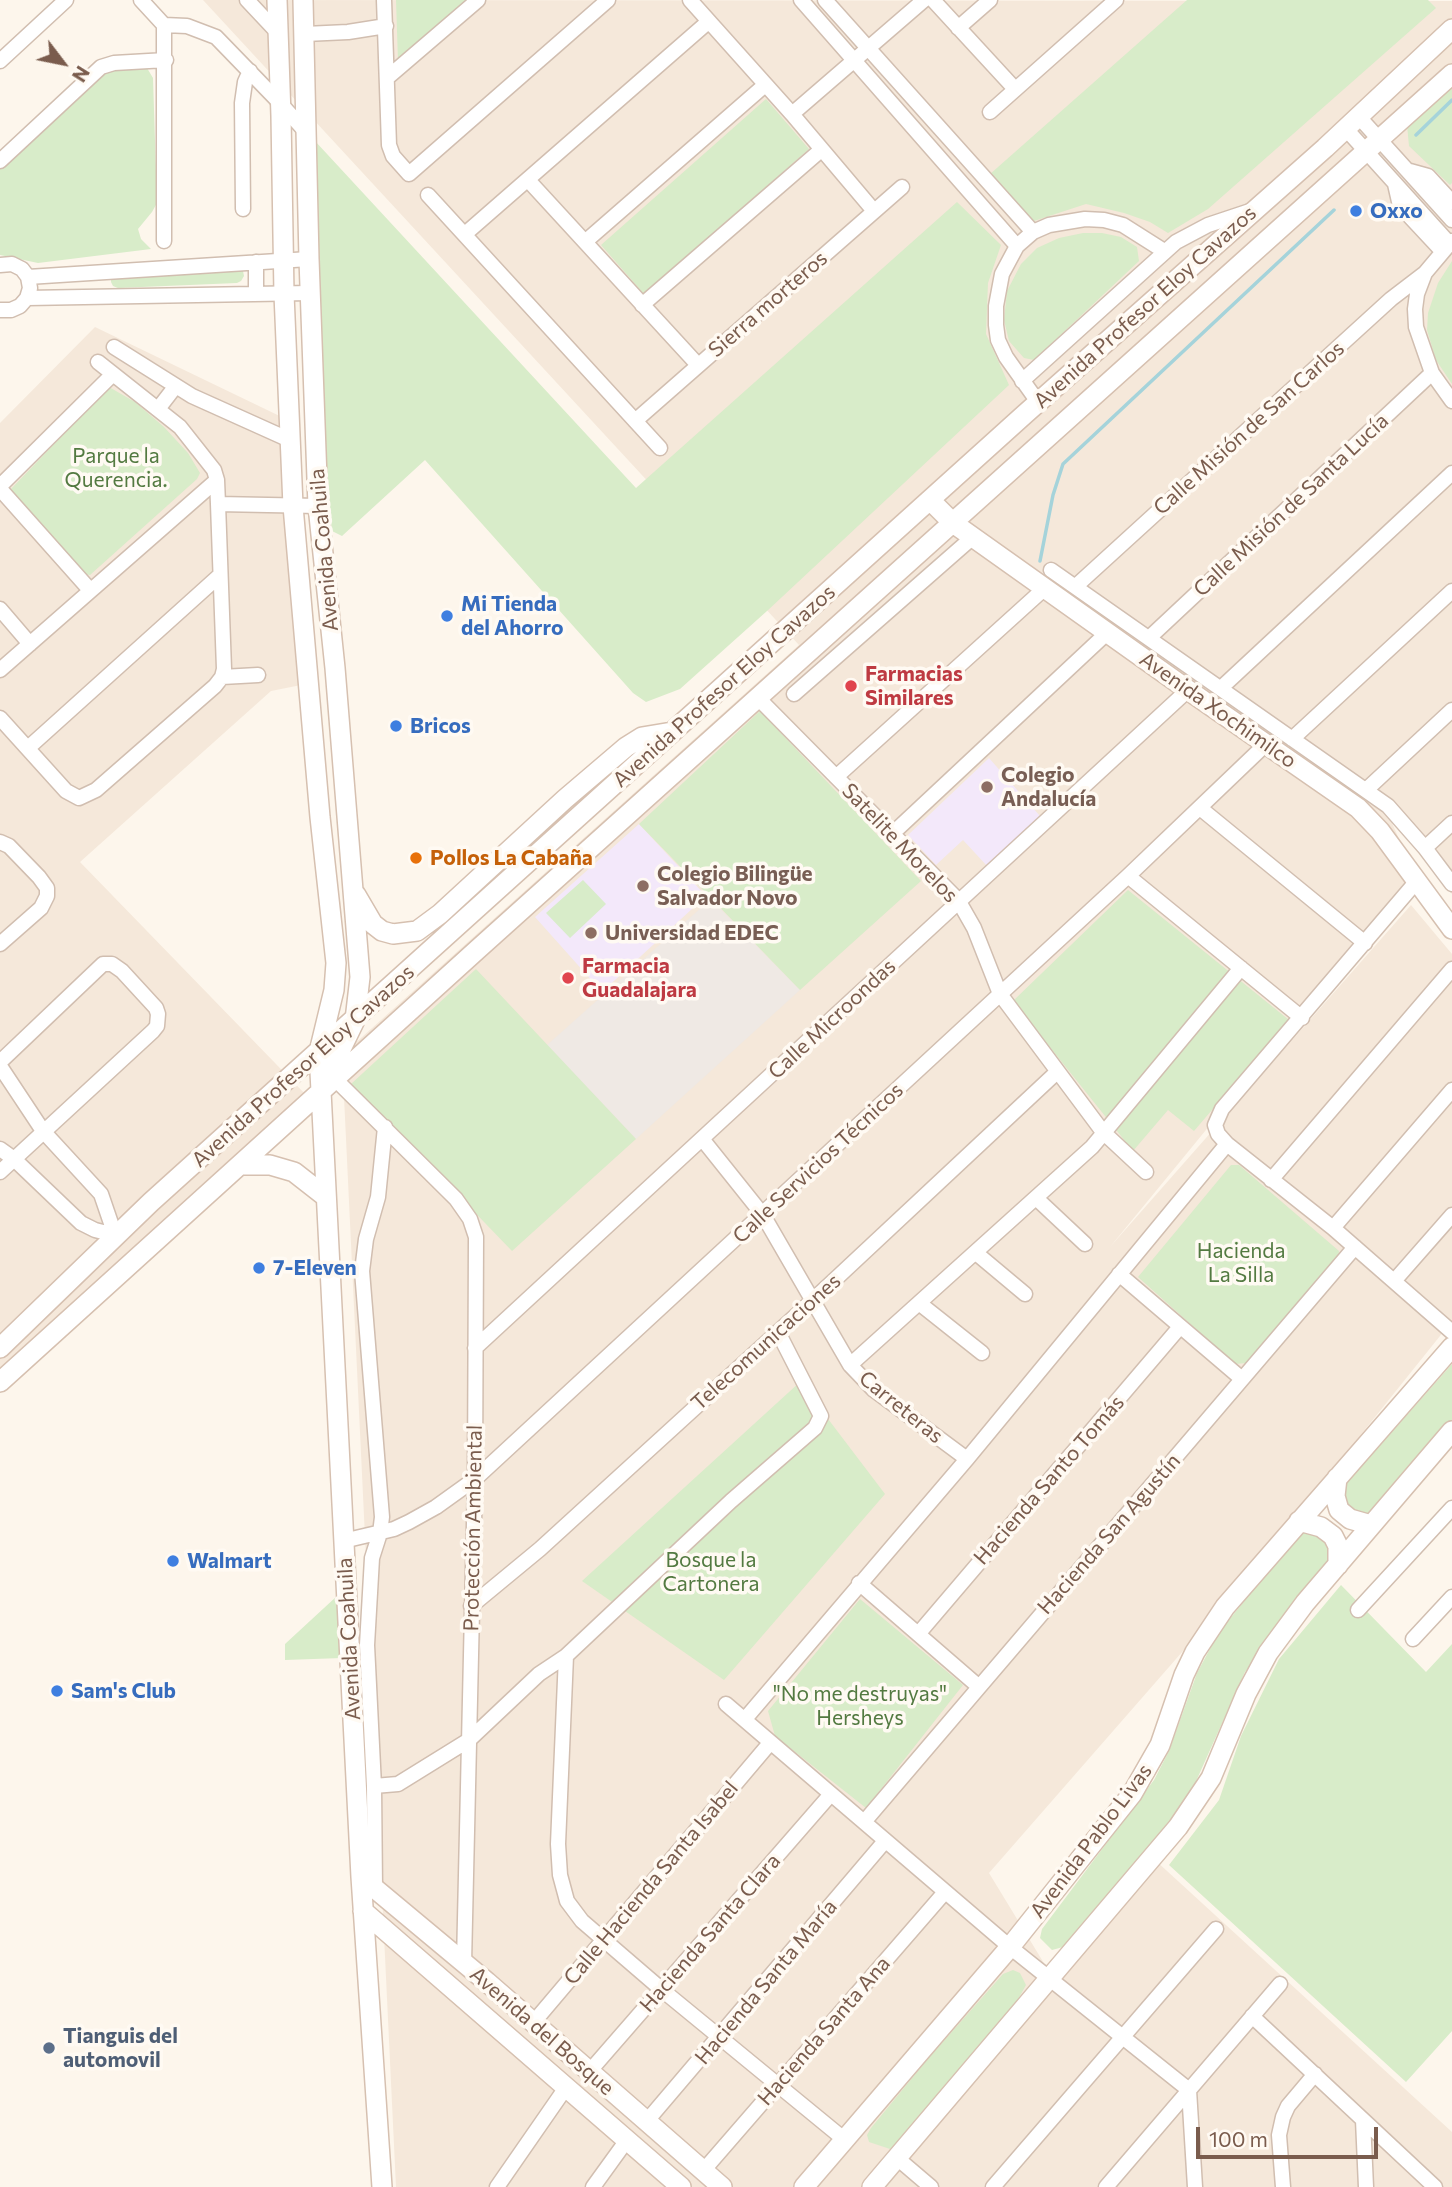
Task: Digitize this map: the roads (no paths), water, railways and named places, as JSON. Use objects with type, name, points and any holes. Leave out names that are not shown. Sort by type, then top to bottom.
[{"type":"main road","name":"Avenida Coahuila","points":[[276,0],[293,506],[336,963],[332,1002],[319,1052],[328,1085],[326,1197],[343,1541],[368,1882],[363,1911],[382,2187]]},
{"type":"main road","name":"Avenida Coahuila","points":[[303,0],[318,506],[360,977],[355,1020],[328,1085]]},
{"type":"main road","name":"Avenida Profesor Eloy Cavazos","points":[[0,1348],[80,1273],[115,1235],[1352,123],[1452,29]]},
{"type":"main road","name":"Avenida Profesor Eloy Cavazos","points":[[0,1382],[757,697],[1452,74]]},
{"type":"main road","points":[[1032,408],[1053,433]]},
{"type":"main road","name":"Avenida Xochimilco","points":[[930,500],[953,523],[1048,579],[1108,632],[1366,814],[1452,929]]},
{"type":"main road","points":[[327,881],[335,870],[340,868],[349,871],[373,923],[382,931],[393,934],[416,931],[471,887],[565,799],[626,747],[642,737],[673,732]]},
{"type":"main road","points":[[442,941],[471,887]]},
{"type":"main road","points":[[332,1002],[335,1007],[344,1011],[349,1009],[358,996]]},
{"type":"main road","points":[[242,1165],[270,1165],[294,1172],[326,1197]]},
{"type":"main road","points":[[84,1306],[105,1274],[113,1252],[115,1235],[142,1233],[187,1212]]},
{"type":"main road","name":"Avenida Pablo Livas","points":[[804,2187],[1010,1947],[1132,1794],[1160,1745],[1184,1675],[1203,1638],[1239,1589],[1452,1347]]},
{"type":"main road","points":[[872,2187],[1153,1858],[1192,1808],[1211,1777],[1246,1694],[1268,1653],[1305,1603],[1452,1432]]},
{"type":"main road","points":[[1337,1478],[1335,1496],[1339,1510],[1350,1519],[1371,1525]]},
{"type":"main road","points":[[1299,1521],[1321,1527],[1333,1536],[1338,1546],[1338,1566]]},
{"type":"main road","name":"Avenida del Bosque","points":[[368,1882],[722,2187]]},
{"type":"main road","name":"Avenida del Bosque","points":[[363,1911],[681,2187]]},
{"type":"main road","points":[[472,2004],[487,1982]]},
{"type":"street","points":[[0,61],[66,0]]},
{"type":"street","points":[[141,0],[164,25],[164,241]]},
{"type":"street","points":[[247,0],[278,33]]},
{"type":"street","points":[[384,0],[389,145],[393,156],[409,174],[608,0]]},
{"type":"street","points":[[387,78],[478,0]]},
{"type":"street","points":[[690,0],[874,211]]},
{"type":"street","points":[[801,0],[1017,246]]},
{"type":"street","points":[[825,0],[1033,232]]},
{"type":"street","points":[[792,114],[924,0]]},
{"type":"street","points":[[933,0],[1015,89]]},
{"type":"street","points":[[958,27],[990,0]]},
{"type":"street","points":[[990,112],[1116,0]]},
{"type":"street","points":[[464,234],[708,22]]},
{"type":"street","points":[[164,25],[187,26],[216,37],[306,132]]},
{"type":"street","points":[[305,34],[348,32],[386,26]]},
{"type":"street","points":[[0,161],[101,67],[114,63],[166,60]]},
{"type":"street","points":[[243,209],[242,103],[245,82],[250,71]]},
{"type":"street","points":[[586,241],[765,85]]},
{"type":"street","points":[[1352,123],[1372,145],[1395,182],[1448,245],[1425,273],[1418,294],[1416,327],[1432,373],[1452,401]]},
{"type":"street","points":[[1372,145],[1408,171],[1452,220]]},
{"type":"street","points":[[642,305],[821,150]]},
{"type":"street","points":[[1408,171],[1428,176],[1452,202]]},
{"type":"street","points":[[528,180],[698,365]]},
{"type":"street","name":"Sierra morteros","points":[[635,421],[902,187]]},
{"type":"street","points":[[428,195],[660,449]]},
{"type":"street","points":[[1021,381],[1164,251],[1208,225],[1256,209]]},
{"type":"street","points":[[1032,408],[1021,381],[998,340],[996,325],[996,306],[1002,274],[1017,246],[1033,232],[1066,221],[1104,220],[1123,225],[1164,251]]},
{"type":"street","points":[[28,277],[309,259]]},
{"type":"street","points":[[256,262],[256,294]]},
{"type":"street","points":[[0,265],[12,264],[22,269],[28,277],[30,288],[27,298],[20,306],[11,310],[0,310]]},
{"type":"street","points":[[106,272],[106,297]]},
{"type":"street","name":"Calle Misión de San Carlos","points":[[1076,586],[1391,299],[1425,273]]},
{"type":"street","points":[[27,298],[310,293]]},
{"type":"street","points":[[114,347],[175,387],[292,441]]},
{"type":"street","points":[[0,718],[66,791],[74,797],[85,797],[222,677],[224,669],[218,503],[214,470],[180,427],[98,362]]},
{"type":"street","name":"Calle Misión de Santa Lucía","points":[[1150,637],[1432,373]]},
{"type":"street","points":[[90,590],[0,487],[113,374]]},
{"type":"street","points":[[158,409],[175,387]]},
{"type":"street","points":[[1221,688],[1452,473]]},
{"type":"street","points":[[0,670],[217,480]]},
{"type":"street","points":[[218,503],[318,506]]},
{"type":"street","points":[[794,694],[973,537]]},
{"type":"street","points":[[28,748],[219,576]]},
{"type":"street","points":[[836,777],[1048,579],[1076,586],[1366,790],[1395,812],[1452,884]]},
{"type":"street","points":[[1292,739],[1452,591]]},
{"type":"street","points":[[0,609],[30,644]]},
{"type":"street","points":[[892,834],[1108,632]]},
{"type":"street","points":[[222,677],[258,675]]},
{"type":"street","name":"Calle Microondas","points":[[475,1348],[1188,690]]},
{"type":"street","name":"Satelite Morelos","points":[[757,697],[958,900],[974,928],[1000,994],[1103,1132],[1146,1172]]},
{"type":"street","points":[[1366,790],[1452,710]]},
{"type":"street","name":"Calle Servicios Técnicos","points":[[343,1541],[394,1529],[423,1515],[475,1479],[1128,876],[1266,744]]},
{"type":"street","points":[[1200,808],[1365,943]]},
{"type":"street","points":[[1425,848],[1452,823]]},
{"type":"street","points":[[0,842],[9,846],[39,877],[47,888],[47,895],[41,908],[0,944]]},
{"type":"street","points":[[1128,876],[1302,1018]]},
{"type":"street","points":[[1416,882],[1222,1110],[1215,1125],[1218,1134],[1227,1144],[1333,1228],[1452,1332]]},
{"type":"street","points":[[0,1172],[43,1131],[153,1031],[159,1019],[156,1008],[118,967],[103,964],[0,1064],[43,1131],[101,1194],[115,1235]]},
{"type":"street","points":[[850,1365],[1092,1147],[1241,968]]},
{"type":"street","points":[[1271,1180],[1452,969]]},
{"type":"street","name":"Telecomunicaciones","points":[[471,1606],[540,1549],[812,1301],[1057,1072]]},
{"type":"street","name":"Protección Ambiental","points":[[328,1085],[385,1127],[456,1199],[470,1219],[475,1237],[475,1479],[464,1963]]},
{"type":"street","points":[[1333,1228],[1452,1090]]},
{"type":"street","points":[[368,1882],[374,1786],[367,1645],[372,1558],[380,1533],[380,1472],[362,1271],[366,1239],[379,1198],[385,1127]]},
{"type":"street","name":"Carreteras","points":[[703,1140],[763,1215],[850,1365],[874,1390],[967,1459]]},
{"type":"street","points":[[745,1719],[967,1459],[1227,1144]]},
{"type":"street","points":[[0,1149],[81,1223],[115,1235]]},
{"type":"street","points":[[1036,1198],[1085,1244]]},
{"type":"street","points":[[1395,1280],[1452,1215]]},
{"type":"street","name":"Hacienda San Agustín","points":[[864,1822],[1355,1247]]},
{"type":"street","points":[[976,1253],[1026,1294]]},
{"type":"street","points":[[1119,1274],[1179,1328],[1242,1379]]},
{"type":"street","points":[[919,1303],[982,1353]]},
{"type":"street","name":"Hacienda Santo Tomás","points":[[919,1633],[1179,1328]]},
{"type":"street","points":[[374,1786],[398,1784],[469,1740],[539,1674],[566,1656],[730,1501],[820,1421],[821,1416],[778,1332]]},
{"type":"street","points":[[1358,1610],[1452,1508]]},
{"type":"street","points":[[859,1583],[978,1686]]},
{"type":"street","points":[[1413,1639],[1452,1597]]},
{"type":"street","points":[[566,1656],[558,1844],[562,1889],[573,1912],[661,1989],[845,2140]]},
{"type":"street","points":[[726,1704],[1010,1947],[1189,2090],[1195,2187]]},
{"type":"street","name":"Calle Hacienda Santa Isabel","points":[[533,2023],[770,1744]]},
{"type":"street","name":"Hacienda Santa Clara","points":[[589,2072],[831,1794]]},
{"type":"street","name":"Hacienda Santa María","points":[[646,2122],[885,1841]]},
{"type":"street","name":"Hacienda Santa Ana","points":[[703,2171],[945,1892]]},
{"type":"street","points":[[993,2187],[1216,1929]]},
{"type":"street","points":[[1107,2187],[1280,1984]]},
{"type":"street","points":[[1252,2016],[1435,2187]]},
{"type":"street","points":[[1283,2187],[1279,2134],[1283,2117],[1288,2106],[1315,2074]]},
{"type":"street","points":[[497,2187],[567,2086]]},
{"type":"street","points":[[1363,2120],[1366,2187]]},
{"type":"street","points":[[593,2187],[627,2140]]},
{"type":"street","points":[[897,2158],[931,2187]]},
{"type":"waterway","points":[[1416,135],[1452,100]]},
{"type":"waterway","points":[[1040,561],[1053,495],[1063,464],[1334,210]]},
{"type":"place","name":"Oxxo","points":[[1356,211]]},
{"type":"place","name":"Mi Tienda del Ahorro","points":[[447,616]]},
{"type":"place","name":"Farmacias Similares","points":[[851,686]]},
{"type":"place","name":"Bricos","points":[[396,726]]},
{"type":"place","name":"Colegio Andalucía","points":[[987,787]]},
{"type":"place","name":"Pollos La Cabaña","points":[[416,858]]},
{"type":"place","name":"Colegio Bilingüe Salvador Novo","points":[[643,886]]},
{"type":"place","name":"Universidad EDEC","points":[[591,933]]},
{"type":"place","name":"Farmacia Guadalajara","points":[[568,978]]},
{"type":"place","name":"7-Eleven","points":[[259,1268]]},
{"type":"place","name":"Walmart","points":[[173,1561]]},
{"type":"place","name":"Sam's Club","points":[[57,1691]]},
{"type":"place","name":"Tianguis del automovil","points":[[49,2048]]},
{"type":"park label","name":"Parque la Querencia.","points":[[116,468]]},
{"type":"park label","name":"Hacienda La Silla","points":[[1241,1263]]},
{"type":"park label","name":"Bosque la Cartonera","points":[[711,1572]]},
{"type":"park label","name":"\"No me destruyas\" Hersheys","points":[[860,1706]]}]
